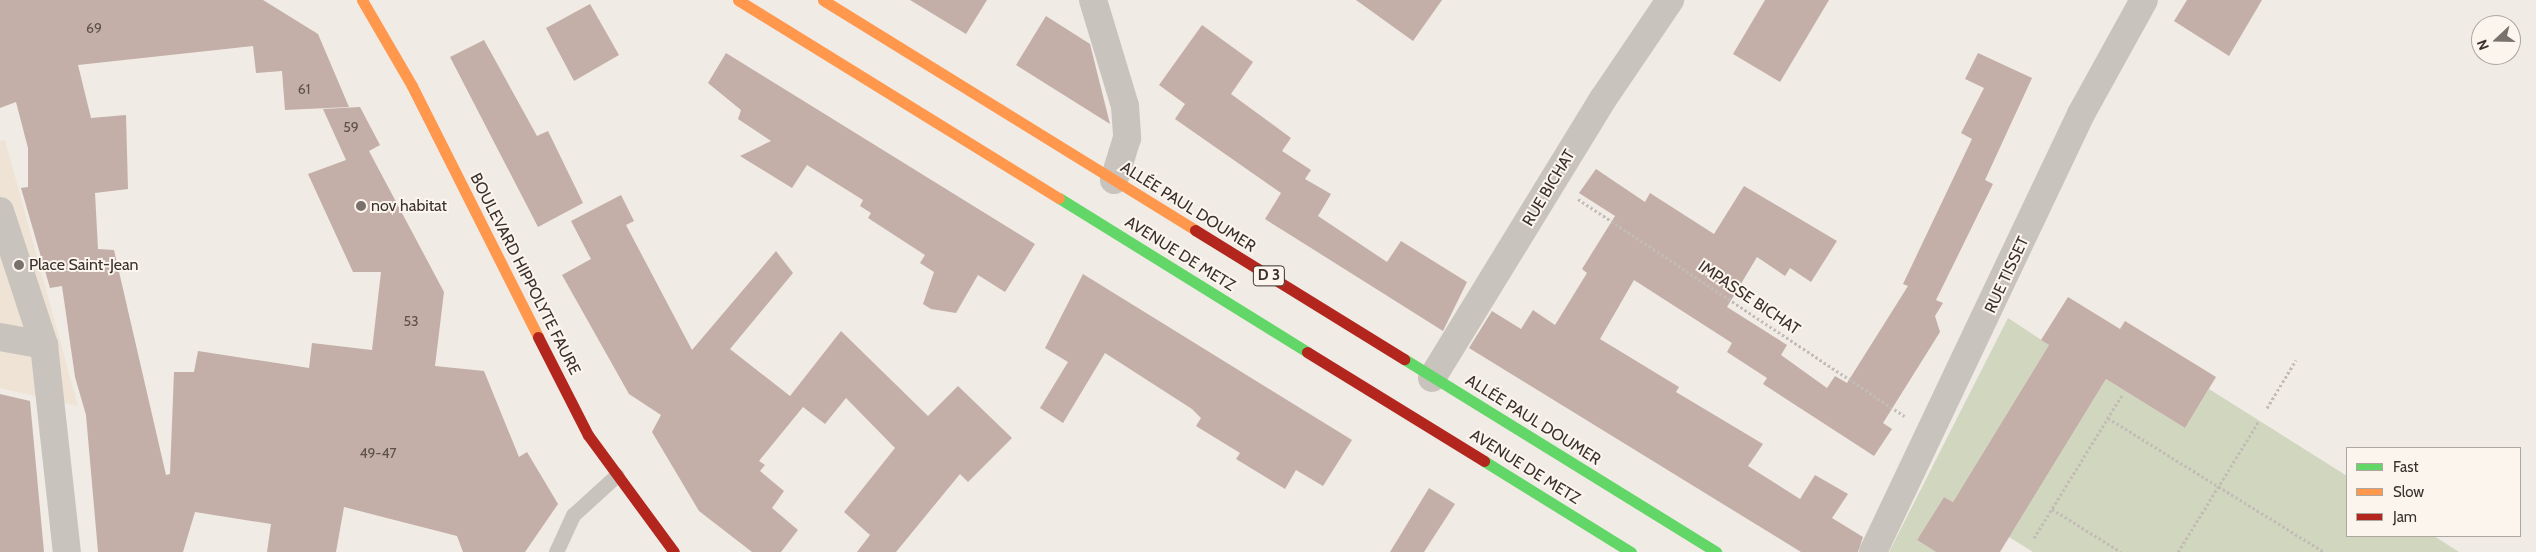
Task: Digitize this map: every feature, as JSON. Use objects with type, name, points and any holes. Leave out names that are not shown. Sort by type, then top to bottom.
[{"type":"main road","name":"BOULEVARD HIPPOLYTE FAURE","points":[[362,0],[412,86],[588,435],[674,552]]},
{"type":"main road","name":"AVENUE DE METZ","points":[[738,0],[1631,552]]},
{"type":"main road","name":"ALLÉE PAUL DOUMER","points":[[822,0],[1716,552]]},
{"type":"street","points":[[1093,0],[1124,106],[1127,138],[1114,180]]},
{"type":"street","name":"RUE BICHAT","points":[[1432,378],[1553,182],[1670,0]]},
{"type":"street","name":"RUE TISSET","points":[[1873,552],[1932,434],[2081,114],[2144,0]]},
{"type":"street","points":[[0,212],[44,345],[51,386],[67,552]]},
{"type":"street","points":[[0,337],[44,345]]},
{"type":"lane","points":[[556,552],[572,515],[617,475]]},
{"type":"path","name":"IMPASSE BICHAT","points":[[1553,182],[1932,434]]},
{"type":"path","points":[[2266,408],[2296,360]]},
{"type":"path","points":[[2034,538],[2122,395]]},
{"type":"path","points":[[2108,418],[2324,552]]},
{"type":"path","points":[[2178,552],[2259,421]]},
{"type":"path","points":[[2052,509],[2121,552]]},
{"type":"green space","points":[[2008,318],[2049,345],[1953,502],[1944,497],[1917,540],[1936,552],[1889,552]]},
{"type":"green space","points":[[2106,379],[2185,428],[2209,389],[2346,475],[2346,537],[2436,537],[2459,552],[2033,552],[2009,537]]},
{"type":"shaded area","name":"Place Saint-Jean","points":[[5,140],[78,406],[0,388],[0,141]]},
{"type":"building","points":[[0,0],[263,0],[318,34],[349,107],[285,110],[282,71],[256,73],[253,46],[78,65],[91,118],[126,115],[128,189],[95,193],[98,249],[114,250],[166,475],[170,474],[174,372],[194,372],[198,351],[309,368],[312,343],[372,350],[381,272],[353,272],[308,174],[346,160],[323,109],[360,107],[380,145],[369,151],[444,292],[435,366],[484,371],[519,457],[527,452],[558,504],[525,552],[463,552],[457,536],[344,507],[336,552],[267,552],[271,524],[195,512],[183,552],[98,552],[86,415],[75,377],[62,286],[50,288],[21,188],[28,187],[28,148],[16,102],[0,108]]},
{"type":"building","points":[[910,0],[987,0],[966,34]]},
{"type":"building","points":[[1356,0],[1442,0],[1413,41]]},
{"type":"building","points":[[1765,0],[1829,0],[1780,82],[1733,54]]},
{"type":"building","points":[[2187,0],[2262,0],[2229,56],[2174,21]]},
{"type":"building","points":[[590,4],[619,55],[574,81],[546,28]]},
{"type":"building","points":[[1046,16],[1090,44],[1110,124],[1016,65]]},
{"type":"building","points":[[1202,25],[1253,62],[1231,94],[1291,138],[1282,151],[1311,170],[1305,179],[1331,194],[1318,216],[1387,262],[1401,241],[1467,282],[1443,331],[1265,219],[1281,193],[1175,119],[1185,104],[1159,85]]},
{"type":"building","points":[[484,40],[537,136],[548,131],[583,203],[538,227],[450,57]]},
{"type":"building","points":[[726,53],[1035,244],[1005,292],[978,275],[956,313],[931,309],[923,304],[934,272],[920,263],[925,255],[868,218],[871,213],[860,206],[863,200],[807,165],[792,188],[740,156],[771,141],[738,119],[741,110],[708,83]]},
{"type":"building","points":[[1978,53],[2032,78],[1985,180],[1993,184],[1936,300],[1943,303],[1935,316],[1940,332],[1883,423],[1892,429],[1874,456],[1763,384],[1767,378],[1727,352],[1732,343],[1634,280],[1600,339],[1679,387],[1676,392],[1763,444],[1748,466],[1800,499],[1815,475],[1848,494],[1832,518],[1863,537],[1858,552],[1801,552],[1469,348],[1492,311],[1521,329],[1533,310],[1555,325],[1587,273],[1582,269],[1615,216],[1579,193],[1596,169],[1645,202],[1650,193],[1714,234],[1744,186],[1837,241],[1811,282],[1790,268],[1785,276],[1757,257],[1727,307],[1787,345],[1781,355],[1827,388],[1835,376],[1847,383],[1908,286],[1903,284],[1972,139],[1961,133],[1984,88],[1965,79]]},
{"type":"building","points":[[621,195],[634,221],[626,225],[692,350],[776,251],[793,273],[730,349],[790,396],[841,331],[928,416],[958,386],[1012,438],[968,482],[960,474],[896,552],[857,552],[870,535],[844,512],[895,448],[846,398],[825,424],[803,407],[759,461],[765,465],[760,471],[784,491],[772,508],[798,530],[781,552],[752,552],[699,511],[652,432],[661,415],[629,394],[562,275],[591,259],[571,221]]},
{"type":"building","points":[[1083,274],[1352,440],[1323,486],[1296,470],[1285,489],[1236,459],[1240,453],[1196,426],[1201,418],[1192,409],[1105,353],[1063,423],[1040,408],[1068,362],[1045,348]]},
{"type":"building","points":[[2068,297],[2120,329],[2125,321],[2216,377],[2185,428],[2106,379],[2000,552],[1936,552],[1917,540],[1944,497],[1953,502],[2049,345],[2041,340]]},
{"type":"building","points":[[0,394],[30,401],[44,552],[0,552]]},
{"type":"building","points":[[1429,488],[1455,504],[1424,552],[1390,552]]},
{"type":"traffic: fast","points":[[1059,198],[1307,352]]},
{"type":"traffic: fast","points":[[1404,359],[1716,552]]},
{"type":"traffic: fast","points":[[1484,461],[1631,552]]},
{"type":"traffic: slow","points":[[362,0],[412,86],[538,337]]},
{"type":"traffic: slow","points":[[738,0],[1059,198]]},
{"type":"traffic: slow","points":[[823,0],[1195,230]]},
{"type":"traffic: jam","points":[[1195,230],[1404,359]]},
{"type":"traffic: jam","points":[[538,337],[588,435],[674,552]]},
{"type":"traffic: jam","points":[[1307,352],[1484,461]]},
{"type":"place","name":"nov habitat","points":[[361,206]]},
{"type":"place","name":"Place Saint-Jean","points":[[19,265]]}]
